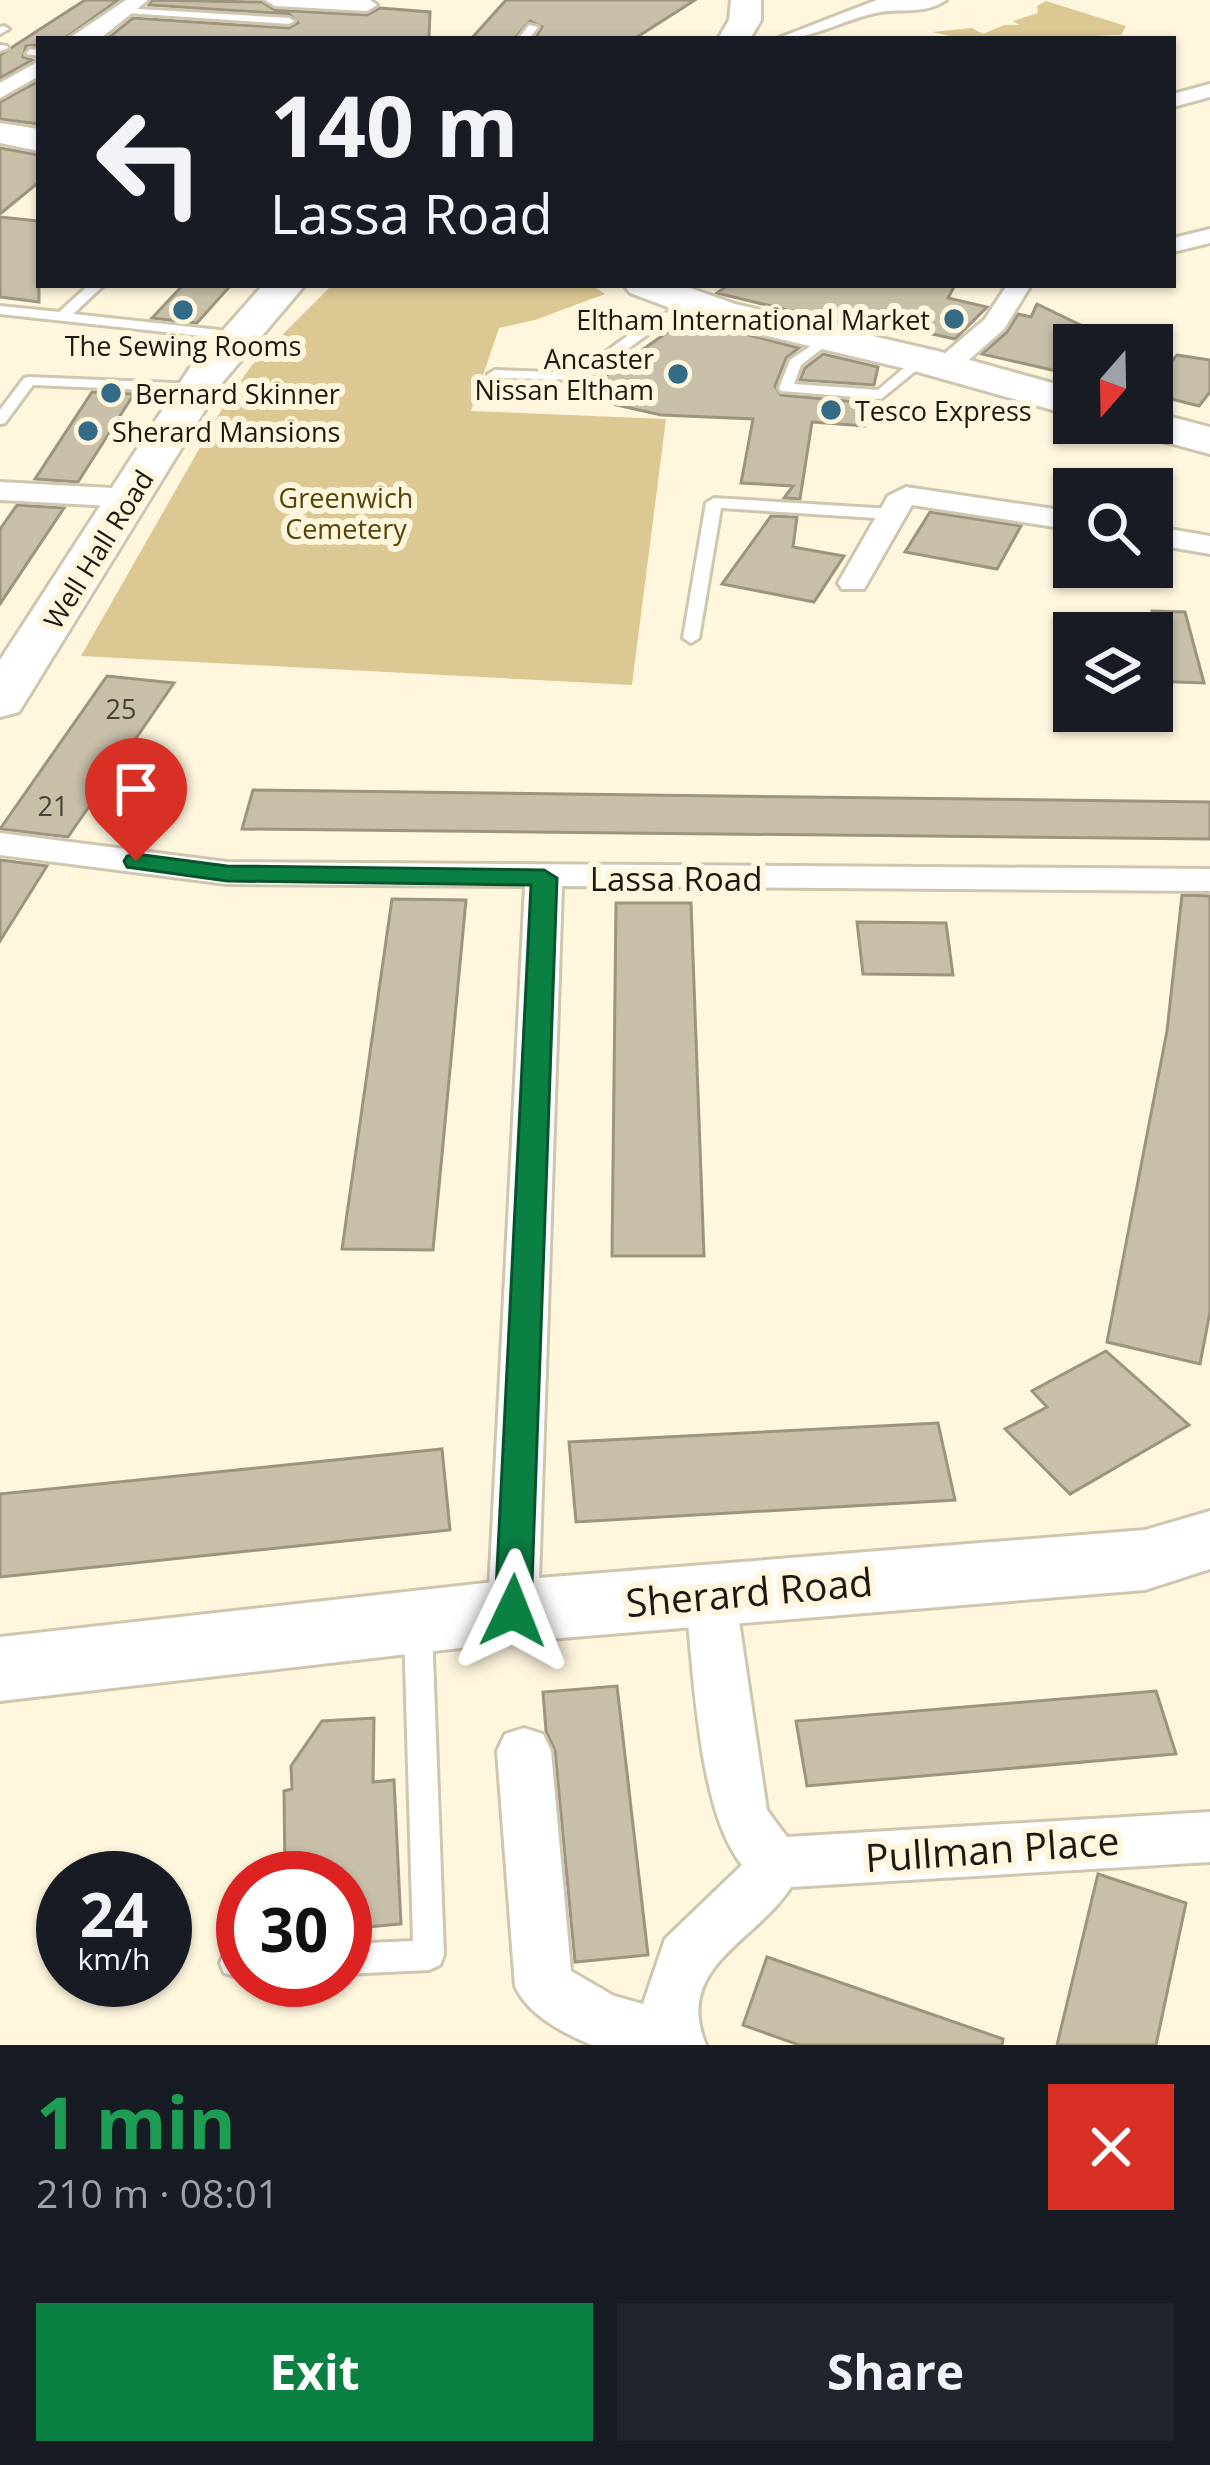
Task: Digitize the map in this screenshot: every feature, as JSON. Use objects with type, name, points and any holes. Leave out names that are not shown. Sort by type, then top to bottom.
[{"type":"main road","points":[[737,36],[745,20],[746,0]]},
{"type":"main road","points":[[0,133],[36,139]]},
{"type":"main road","name":"Well Hall Road","points":[[0,701],[198,388],[282,288]]},
{"type":"main road","points":[[651,288],[692,305],[1053,392]]},
{"type":"main road","points":[[1173,431],[1210,441]]},
{"type":"street","points":[[275,0],[367,5]]},
{"type":"street","points":[[794,36],[888,3],[906,8],[936,0]]},
{"type":"street","points":[[83,36],[132,5]]},
{"type":"street","points":[[1,91],[36,57]]},
{"type":"street","points":[[1176,100],[1210,90]]},
{"type":"street","points":[[1176,244],[1210,236]]},
{"type":"street","points":[[934,363],[994,324],[1017,288]]},
{"type":"street","points":[[0,491],[130,498]]},
{"type":"street","points":[[853,583],[906,496],[1053,518]]},
{"type":"street","points":[[1173,539],[1210,545]]},
{"type":"street","name":"Lassa Road","points":[[0,844],[227,873],[1210,880]]},
{"type":"street","points":[[513,1611],[544,878]]},
{"type":"street","name":"Sherard Road","points":[[0,1669],[513,1611],[1144,1560],[1210,1540]]},
{"type":"street","points":[[524,1751],[544,1986],[600,2020],[670,2042],[682,1962],[706,1933],[760,1890],[775,1863],[746,1829],[740,1810],[710,1594]]},
{"type":"street","name":"Pullman Place","points":[[775,1863],[1210,1837]]},
{"type":"lane","points":[[132,5],[292,17],[277,36]]},
{"type":"lane","points":[[526,36],[533,27]]},
{"type":"lane","points":[[62,316],[94,288]]},
{"type":"lane","points":[[495,374],[580,377],[650,326],[692,305]]},
{"type":"lane","points":[[0,310],[238,336]]},
{"type":"lane","points":[[830,338],[795,363],[786,388],[880,395],[934,363]]},
{"type":"lane","points":[[0,420],[28,381],[198,388]]},
{"type":"lane","points":[[692,638],[714,503],[891,514]]},
{"type":"lane","points":[[372,1958],[428,1955],[417,1622]]},
{"type":"green space","points":[[1046,1],[1126,26],[1121,35],[1102,36],[951,36],[933,32],[972,28],[983,34],[1004,25],[1019,25],[1013,21],[1038,13],[1037,6]]},
{"type":"green space","name":"Greenwich Cemetery","points":[[329,288],[596,288],[605,294],[499,328],[471,411],[666,419],[632,685],[81,656],[227,400],[252,365]]},
{"type":"building","points":[[85,0],[118,0],[68,36],[36,36],[36,45],[26,46],[23,57],[32,60],[0,78],[0,55]]},
{"type":"building","points":[[152,0],[262,2],[275,10],[367,15],[380,8],[430,12],[429,36],[111,36],[133,18],[289,28],[298,23],[289,14],[149,5]]},
{"type":"building","points":[[506,0],[695,0],[639,36],[537,36],[542,27],[530,21],[517,36],[474,36]]},
{"type":"building","points":[[36,83],[36,124],[0,119],[0,102]]},
{"type":"building","points":[[0,148],[36,154],[36,184],[0,214]]},
{"type":"building","points":[[0,217],[36,221],[39,302],[0,297]]},
{"type":"building","points":[[180,288],[228,288],[197,323],[152,318]]},
{"type":"building","points":[[724,288],[953,288],[948,298],[987,307],[955,339],[888,324],[886,334],[717,293]]},
{"type":"building","points":[[1037,304],[1078,324],[1053,324],[1053,370],[982,354],[1007,332],[1018,314],[1031,317]]},
{"type":"building","points":[[686,319],[799,348],[786,358],[775,386],[781,395],[870,403],[865,426],[812,422],[800,499],[784,498],[793,486],[741,483],[753,419],[661,415],[577,396]]},
{"type":"building","points":[[823,354],[878,367],[874,385],[800,380],[805,368]]},
{"type":"building","points":[[1177,355],[1210,360],[1210,392],[1199,406],[1173,399]]},
{"type":"building","name":"Sherard Mansions","points":[[92,392],[134,394],[78,482],[35,479]]},
{"type":"building","points":[[17,505],[64,508],[0,604],[0,529]]},
{"type":"building","points":[[930,512],[1021,526],[997,569],[905,552]]},
{"type":"building","points":[[771,516],[797,517],[793,547],[844,556],[814,602],[722,584]]},
{"type":"building","points":[[1152,611],[1185,612],[1204,683],[1173,682],[1173,612]]},
{"type":"building","points":[[107,676],[174,683],[68,837],[0,829]]},
{"type":"building","points":[[253,790],[1210,802],[1210,839],[242,829]]},
{"type":"building","points":[[0,860],[47,866],[0,941]]},
{"type":"building","points":[[1182,895],[1210,896],[1210,1312],[1200,1364],[1107,1342],[1167,1031]]},
{"type":"building","points":[[392,899],[466,900],[433,1250],[342,1249]]},
{"type":"building","points":[[616,903],[691,903],[704,1256],[612,1256]]},
{"type":"building","points":[[857,922],[946,923],[953,975],[863,974]]},
{"type":"building","points":[[1106,1351],[1189,1425],[1070,1494],[1005,1429],[1047,1407],[1032,1391]]},
{"type":"building","points":[[938,1423],[955,1500],[576,1522],[569,1442]]},
{"type":"building","points":[[442,1449],[450,1530],[0,1577],[0,1494]]},
{"type":"building","points":[[617,1686],[648,1955],[575,1962],[555,1751],[546,1731],[543,1692]]},
{"type":"building","points":[[1156,1691],[1176,1754],[807,1786],[796,1721]]},
{"type":"building","points":[[374,1718],[373,1782],[394,1780],[401,1924],[372,1927],[372,1851],[285,1851],[284,1791],[292,1789],[291,1766],[322,1721]]},
{"type":"building","points":[[1098,1874],[1186,1903],[1156,2045],[1057,2045]]},
{"type":"building","points":[[767,1957],[1003,2039],[1002,2045],[799,2045],[743,2025]]},
{"type":"place","name":"The Sewing Rooms","points":[[183,310]]},
{"type":"place","name":"Eltham International Market","points":[[954,319]]},
{"type":"place","name":"Ancaster Nissan Eltham","points":[[678,374]]},
{"type":"place","name":"Bernard Skinner","points":[[111,393]]},
{"type":"place","name":"Tesco Express","points":[[831,410]]},
{"type":"place","name":"Sherard Mansions","points":[[88,431]]},
{"type":"route","points":[[136,861],[227,873],[544,878],[513,1611]]}]
